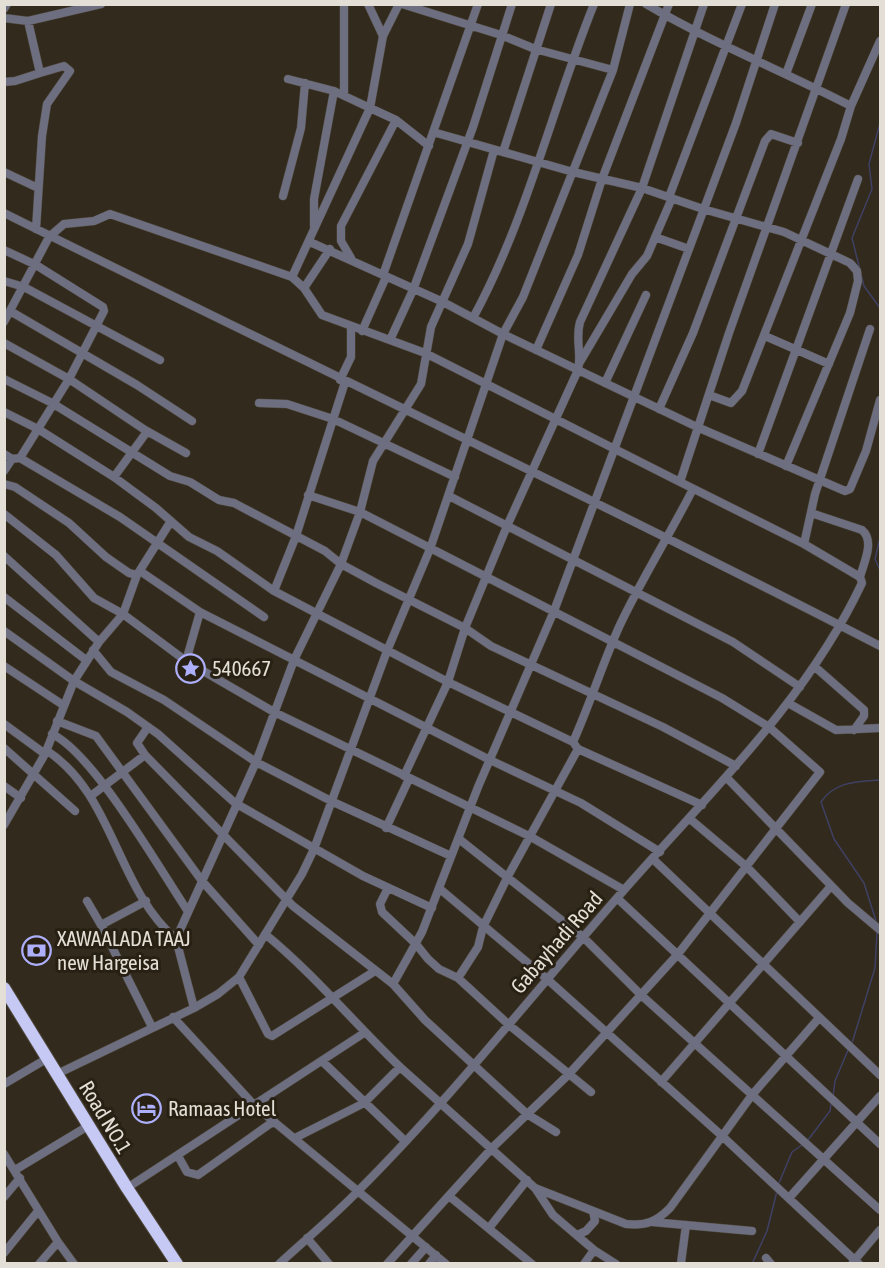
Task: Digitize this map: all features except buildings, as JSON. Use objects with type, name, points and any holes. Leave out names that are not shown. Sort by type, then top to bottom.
[{"type":"highway","name":"Road NO.1","points":[[4,988],[127,1188],[177,1263]]},
{"type":"street","points":[[4,9],[7,4]]},
{"type":"street","points":[[4,18],[28,21],[66,8],[101,4]]},
{"type":"street","points":[[344,4],[344,95]]},
{"type":"street","points":[[368,4],[383,36]]},
{"type":"street","points":[[292,276],[310,242],[370,108],[383,36],[400,4],[501,35],[535,49],[613,70]]},
{"type":"street","points":[[432,14],[435,4]]},
{"type":"street","points":[[362,331],[384,276],[478,4]]},
{"type":"street","points":[[390,340],[413,290],[466,143],[512,4]]},
{"type":"street","points":[[176,939],[235,803],[256,762],[294,660],[341,564],[360,512],[367,477],[382,443],[406,410],[424,376],[425,353],[431,327],[468,244],[498,151],[551,4]]},
{"type":"street","points":[[473,318],[492,283],[518,222],[572,59],[594,4]]},
{"type":"street","points":[[57,1074],[194,1008],[218,994],[239,977],[287,900],[314,849],[387,651],[430,549],[503,334],[523,297],[613,70],[630,4]]},
{"type":"street","points":[[646,4],[694,32],[756,58],[851,106]]},
{"type":"street","points":[[536,350],[578,255],[602,179],[669,4]]},
{"type":"street","points":[[579,366],[576,344],[580,322],[642,188],[704,4]]},
{"type":"street","points":[[386,828],[426,726],[448,682],[465,628],[507,526],[579,366],[632,274],[647,256],[728,47],[742,4]]},
{"type":"street","points":[[393,984],[416,944],[432,908],[490,760],[554,611],[736,123],[775,4]]},
{"type":"street","points":[[786,74],[812,4]]},
{"type":"street","points":[[680,482],[697,427],[846,4]]},
{"type":"street","points":[[28,21],[40,73]]},
{"type":"street","points":[[709,395],[727,403],[735,401],[742,391],[841,140],[851,106],[880,41]]},
{"type":"street","points":[[4,82],[15,81],[64,66],[70,71],[47,104],[36,229]]},
{"type":"street","points":[[288,79],[344,95],[396,120],[429,146]]},
{"type":"street","points":[[283,196],[301,128],[305,83]]},
{"type":"street","points":[[314,230],[314,199],[334,91]]},
{"type":"street","points":[[351,258],[341,241],[341,226],[396,120]]},
{"type":"street","points":[[433,132],[573,172],[642,188],[703,209],[767,227],[802,240],[831,256],[850,263],[857,271],[858,281],[850,313],[786,466]]},
{"type":"street","points":[[659,409],[693,333],[734,218],[765,141],[771,134],[778,134],[798,143]]},
{"type":"street","points":[[4,172],[38,188]]},
{"type":"street","points":[[758,454],[858,179]]},
{"type":"street","points":[[4,213],[343,381],[740,573],[880,646]]},
{"type":"street","points":[[4,321],[49,237],[64,224],[94,220],[110,214],[292,276],[304,288],[319,312],[351,327],[425,353],[804,544],[860,577]]},
{"type":"street","points":[[655,237],[689,249]]},
{"type":"street","points":[[310,242],[351,258],[536,350],[579,366],[605,383],[697,427],[845,491],[850,489],[866,451],[880,400]]},
{"type":"street","points":[[304,288],[330,249]]},
{"type":"street","points":[[4,250],[36,265],[103,306],[104,310],[69,379],[52,403],[38,429],[12,457],[4,471]]},
{"type":"street","points":[[4,281],[24,286],[160,360]]},
{"type":"street","points":[[605,383],[646,295]]},
{"type":"street","points":[[10,311],[83,353],[192,421]]},
{"type":"street","points":[[274,591],[296,536],[333,419],[351,357],[351,327]]},
{"type":"street","points":[[804,544],[820,482],[870,329]]},
{"type":"street","points":[[765,336],[829,364]]},
{"type":"street","points":[[4,343],[69,379],[145,430],[186,453]]},
{"type":"street","points":[[4,379],[52,403],[170,476],[190,482],[219,500],[234,503],[325,551],[341,564],[465,628],[491,646],[736,766]]},
{"type":"street","points":[[259,403],[287,404],[333,419],[455,477]]},
{"type":"street","points":[[4,412],[38,429],[114,477],[191,538],[217,551],[274,591],[448,682],[511,711],[575,746],[702,805]]},
{"type":"street","points":[[114,477],[146,433],[145,430]]},
{"type":"street","points":[[12,457],[120,517],[264,617]]},
{"type":"street","points":[[4,484],[15,487],[69,523],[106,557],[129,573],[139,573],[200,612],[599,814],[660,852]]},
{"type":"street","points":[[458,978],[478,947],[483,927],[508,876],[531,837],[575,746],[614,642],[637,592],[664,538],[693,489]]},
{"type":"street","points":[[308,495],[360,512],[722,698],[769,727],[820,772],[678,954],[568,1075],[492,1148],[387,1263]]},
{"type":"street","points":[[449,496],[733,642],[800,687]]},
{"type":"street","name":"Gabayhadi Road","points":[[279,1263],[359,1191],[405,1141],[624,890],[690,819],[800,687],[841,626],[862,583],[860,577],[869,542],[867,534],[862,530],[811,513]]},
{"type":"street","points":[[4,514],[56,555],[94,598],[123,614],[186,661],[274,712],[531,837],[624,890]]},
{"type":"street","points":[[5,824],[46,752],[74,681],[93,650],[123,614],[139,573],[171,521]]},
{"type":"street","points":[[4,556],[99,642]]},
{"type":"street","points":[[4,597],[86,660]]},
{"type":"street","points":[[186,661],[200,612]]},
{"type":"street","points":[[4,631],[74,681],[148,727],[175,747],[235,803],[314,849],[432,908]]},
{"type":"street","points":[[93,650],[111,672],[164,700],[256,762],[386,828],[451,856]]},
{"type":"street","points":[[4,666],[63,705]]},
{"type":"street","points":[[814,666],[864,710],[864,716],[854,730]]},
{"type":"street","points":[[788,703],[836,730],[880,728]]},
{"type":"street","points":[[57,721],[96,736],[202,881],[259,945]]},
{"type":"street","points":[[4,724],[72,770],[92,795],[146,902],[159,923],[176,939],[194,1008]]},
{"type":"street","points":[[148,727],[137,743],[145,755],[287,900],[393,984],[425,1020],[473,1065],[527,1114],[556,1132]]},
{"type":"street","points":[[52,734],[67,743],[104,785],[187,910]]},
{"type":"street","points":[[4,748],[75,811]]},
{"type":"street","points":[[92,795],[145,755]]},
{"type":"street","points":[[726,777],[831,886],[880,930]]},
{"type":"street","points":[[4,786],[21,798]]},
{"type":"street","points":[[690,819],[747,867],[800,922]]},
{"type":"street","points":[[459,839],[584,938],[640,994],[880,1210]]},
{"type":"street","points":[[654,860],[766,964],[880,1075]]},
{"type":"street","points":[[661,1082],[766,964],[831,886]]},
{"type":"street","points":[[388,888],[380,908],[434,965],[458,978],[508,1024],[591,1092]]},
{"type":"street","points":[[440,889],[547,979],[721,1135],[855,1262],[880,1230]]},
{"type":"street","points":[[617,898],[786,1053],[880,1144]]},
{"type":"street","points":[[87,901],[152,1027]]},
{"type":"street","points":[[101,925],[146,902]]},
{"type":"street","points":[[265,934],[304,966],[364,1033],[400,1067],[527,1180],[553,1215],[594,1250],[616,1263]]},
{"type":"street","points":[[239,977],[270,1035],[375,971]]},
{"type":"street","points":[[173,1017],[255,1106],[446,1263]]},
{"type":"street","points":[[652,1222],[670,1208],[752,1095],[786,1053],[819,1018]]},
{"type":"street","points":[[127,1188],[364,1033]]},
{"type":"street","points":[[4,1084],[48,1058]]},
{"type":"street","points":[[322,1061],[405,1141]]},
{"type":"street","points":[[295,1138],[364,1103],[400,1067]]},
{"type":"street","points":[[789,1198],[880,1096]]},
{"type":"street","points":[[178,1156],[187,1172],[198,1175],[274,1121]]},
{"type":"street","points":[[15,1170],[88,1126]]},
{"type":"street","points":[[4,1154],[38,1211],[74,1263]]},
{"type":"street","points":[[4,1197],[20,1178]]},
{"type":"street","points":[[489,1228],[527,1180]]},
{"type":"street","points":[[535,1188],[626,1224],[639,1225],[652,1222],[752,1231]]},
{"type":"street","points":[[449,1196],[532,1263]]},
{"type":"street","points":[[4,1253],[38,1211]]},
{"type":"street","points":[[576,1236],[591,1227],[595,1221],[593,1211]]},
{"type":"street","points":[[681,1263],[686,1225]]},
{"type":"street","points":[[308,1238],[329,1263]]},
{"type":"street","points":[[39,1263],[58,1242]]},
{"type":"street","points":[[411,1263],[426,1247]]},
{"type":"street","points":[[584,1263],[594,1250]]},
{"type":"street","points":[[429,1263],[436,1255]]},
{"type":"waterway","points":[[880,123],[869,164],[872,189],[852,238],[864,286],[880,308]]},
{"type":"waterway","points":[[880,538],[875,559],[880,570]]},
{"type":"waterway","points":[[876,921],[864,883],[834,839],[821,802],[840,786],[880,780]]},
{"type":"waterway","points":[[852,1043],[875,968],[877,932]]},
{"type":"waterway","points":[[833,1097],[835,1081],[848,1050]]},
{"type":"waterway","points":[[808,1140],[830,1111],[831,1104]]},
{"type":"waterway","points":[[779,1183],[792,1152],[802,1145]]},
{"type":"waterway","points":[[752,1264],[767,1231],[777,1191]]},
{"type":"place","name":"540667","points":[[191,668]]},
{"type":"place","name":"XAWAALADA TAAJ new Hargeisa","points":[[36,950]]},
{"type":"place","name":"Ramaas Hotel","points":[[147,1108]]}]
